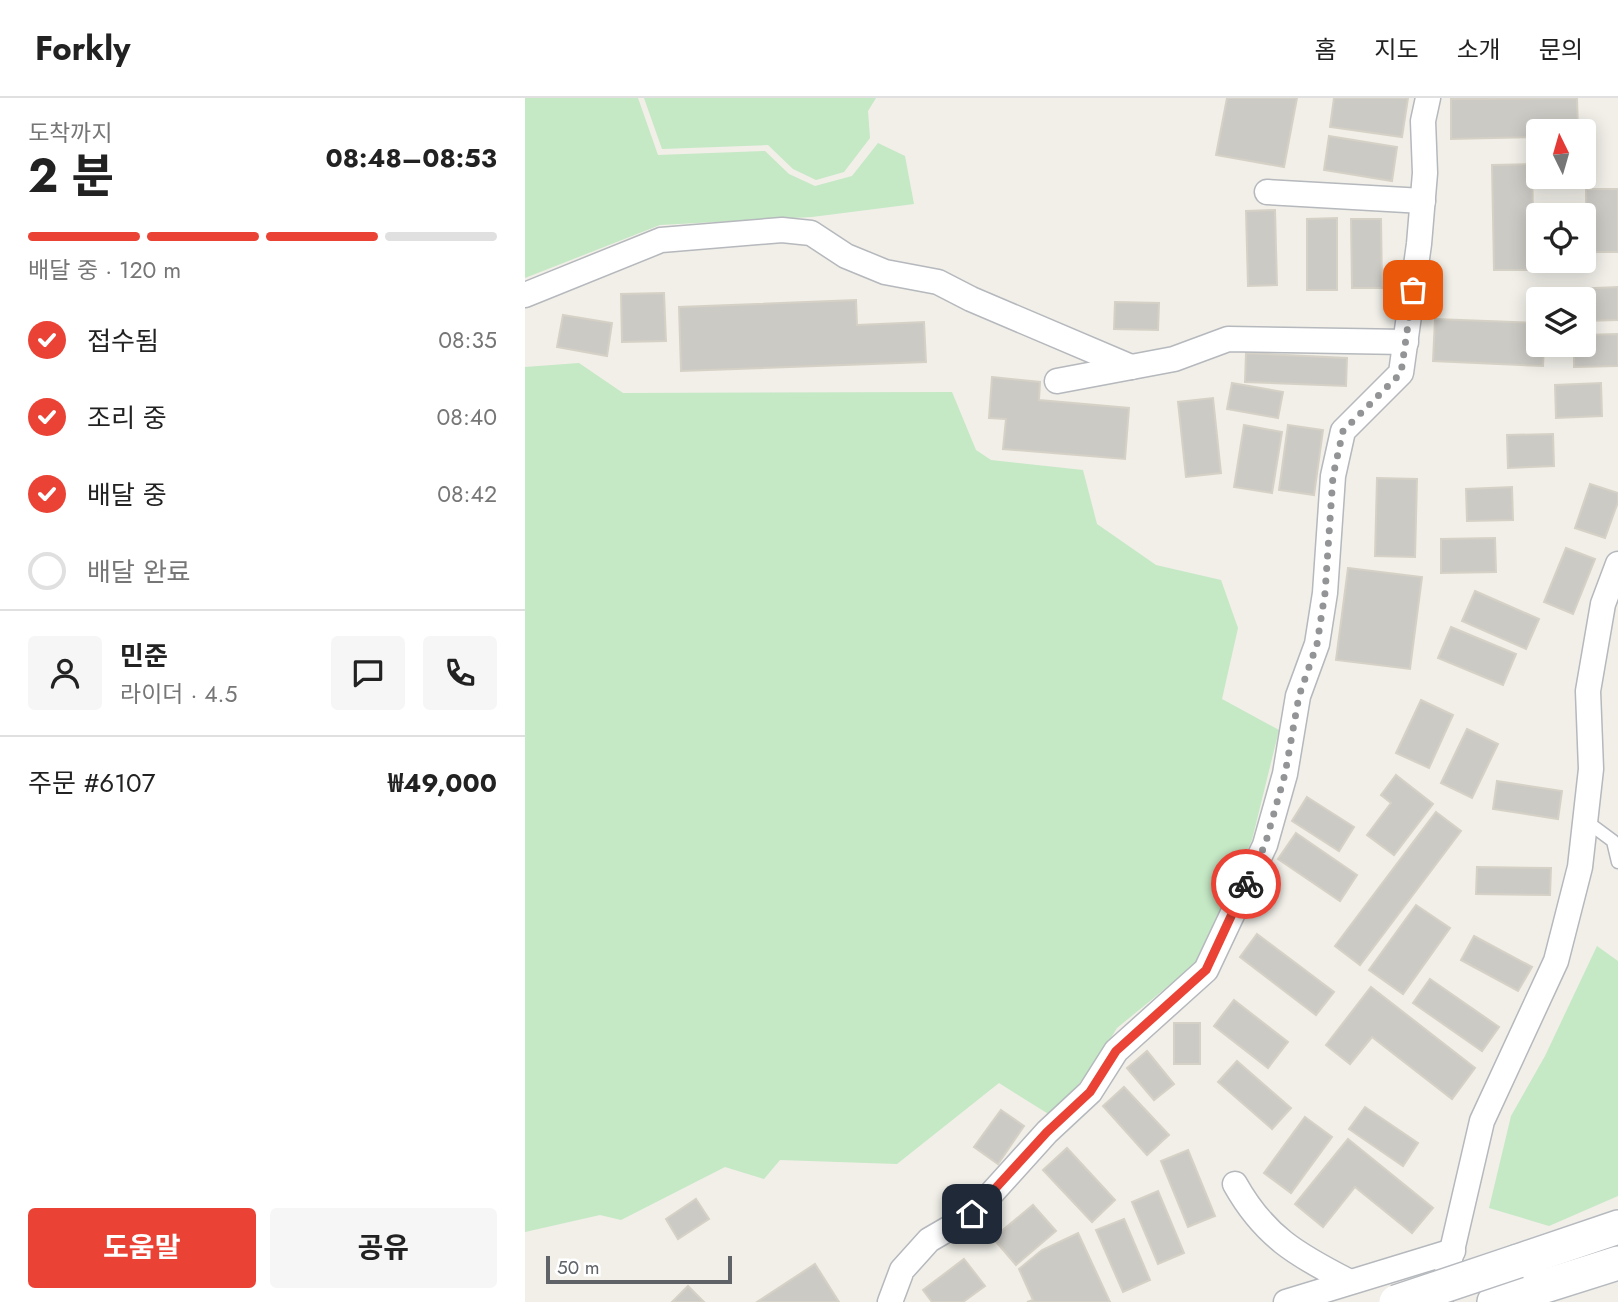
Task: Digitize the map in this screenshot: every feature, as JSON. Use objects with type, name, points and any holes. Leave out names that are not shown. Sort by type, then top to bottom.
[{"type":"main road","points":[[1396,1302],[1618,1227]]},
{"type":"main road","points":[[1506,1298],[1618,1263]]},
{"type":"street","points":[[890,1302],[902,1270],[929,1241],[972,1214],[1047,1132],[1090,1092],[1116,1051],[1206,970],[1265,845],[1285,774],[1299,696],[1317,644],[1325,593],[1333,476],[1343,431],[1401,373],[1423,201],[1423,121],[1427,98]]},
{"type":"street","points":[[1266,192],[1423,201]]},
{"type":"street","points":[[525,295],[661,240],[782,230],[811,233],[846,256],[885,272],[938,282],[1007,315],[1131,367]]},
{"type":"street","points":[[1058,381],[1174,359],[1228,339],[1406,342]]},
{"type":"street","points":[[1440,1302],[1482,1121],[1556,961],[1580,867],[1591,769],[1588,691],[1603,604],[1618,564]]},
{"type":"street","points":[[1235,1184],[1250,1212],[1296,1254],[1348,1281]]},
{"type":"street","points":[[1286,1302],[1453,1251]]},
{"type":"lane","points":[[1585,821],[1613,841],[1618,862]]},
{"type":"green space","points":[[525,98],[638,98],[658,155],[765,151],[789,174],[815,186],[852,176],[878,143],[905,156],[914,204],[812,217],[660,225],[525,278]]},
{"type":"green space","points":[[644,98],[876,98],[868,111],[870,138],[844,172],[816,180],[793,169],[768,145],[662,149]]},
{"type":"green space","points":[[579,363],[623,393],[952,392],[976,450],[991,460],[1083,470],[1097,524],[1156,565],[1221,580],[1238,628],[1222,699],[1279,730],[1252,840],[1194,965],[1117,1028],[1089,1073],[1050,1115],[999,1083],[897,1164],[780,1160],[764,1179],[725,1167],[621,1220],[600,1215],[525,1232],[525,367]]},
{"type":"green space","points":[[1597,946],[1618,961],[1618,1196],[1549,1226],[1489,1208],[1511,1116],[1545,1056]]},
{"type":"building","points":[[1227,98],[1297,98],[1284,167],[1216,155]]},
{"type":"building","points":[[1334,98],[1408,98],[1402,137],[1330,127]]},
{"type":"building","points":[[1577,98],[1578,119],[1526,119],[1526,137],[1451,139],[1451,99]]},
{"type":"building","points":[[1329,136],[1397,147],[1392,181],[1324,170]]},
{"type":"building","points":[[1526,164],[1526,189],[1532,189],[1533,203],[1526,203],[1526,270],[1494,270],[1492,165]]},
{"type":"building","points":[[1586,189],[1618,189],[1618,252],[1596,252],[1596,203],[1586,203]]},
{"type":"building","points":[[1275,210],[1277,285],[1248,286],[1246,211]]},
{"type":"building","points":[[1337,218],[1337,290],[1307,290],[1307,219]]},
{"type":"building","points":[[1351,219],[1381,219],[1382,288],[1352,288]]},
{"type":"building","points":[[1618,287],[1618,320],[1596,321],[1596,288]]},
{"type":"building","points":[[664,293],[666,341],[622,342],[621,294]]},
{"type":"building","points":[[856,300],[857,325],[924,322],[926,362],[681,371],[679,307]]},
{"type":"building","points":[[1115,302],[1159,303],[1158,330],[1114,329]]},
{"type":"building","points":[[563,315],[612,323],[607,356],[557,347]]},
{"type":"building","points":[[1435,319],[1526,323],[1526,357],[1543,357],[1543,366],[1433,361]]},
{"type":"building","points":[[1618,334],[1618,366],[1574,367],[1574,357],[1596,357],[1596,335]]},
{"type":"building","points":[[1246,353],[1347,358],[1346,386],[1245,382]]},
{"type":"building","points":[[992,377],[1040,382],[1039,400],[1129,408],[1125,459],[1003,449],[1006,419],[989,418]]},
{"type":"building","points":[[1232,383],[1283,392],[1278,418],[1227,409]]},
{"type":"building","points":[[1601,383],[1602,416],[1556,418],[1555,385]]},
{"type":"building","points":[[1213,398],[1221,473],[1186,477],[1178,402]]},
{"type":"building","points":[[1244,425],[1282,432],[1272,493],[1234,487]]},
{"type":"building","points":[[1288,425],[1323,430],[1314,495],[1279,490]]},
{"type":"building","points":[[1553,434],[1554,466],[1508,468],[1507,435]]},
{"type":"building","points":[[1377,478],[1417,479],[1415,557],[1375,556]]},
{"type":"building","points":[[1590,484],[1618,493],[1618,502],[1605,538],[1575,528]]},
{"type":"building","points":[[1512,487],[1513,520],[1467,521],[1466,489]]},
{"type":"building","points":[[1495,538],[1496,572],[1441,573],[1441,539]]},
{"type":"building","points":[[1566,548],[1595,559],[1573,614],[1544,602]]},
{"type":"building","points":[[1348,568],[1422,577],[1410,669],[1336,660]]},
{"type":"building","points":[[1475,591],[1539,619],[1526,649],[1462,621]]},
{"type":"building","points":[[1451,627],[1516,654],[1503,685],[1438,658]]},
{"type":"building","points":[[1421,700],[1453,715],[1429,768],[1396,753]]},
{"type":"building","points":[[1467,729],[1498,744],[1472,798],[1441,783]]},
{"type":"building","points":[[1396,775],[1433,804],[1394,855],[1367,835],[1391,803],[1381,795]]},
{"type":"building","points":[[1497,781],[1562,791],[1558,819],[1493,809]]},
{"type":"building","points":[[1307,797],[1354,827],[1339,851],[1292,821]]},
{"type":"building","points":[[1436,812],[1461,831],[1360,965],[1335,946]]},
{"type":"building","points":[[1296,833],[1357,875],[1340,901],[1278,859]]},
{"type":"building","points":[[1477,867],[1551,868],[1550,895],[1476,894]]},
{"type":"building","points":[[1416,905],[1450,928],[1403,994],[1369,970]]},
{"type":"building","points":[[1257,934],[1334,992],[1316,1015],[1240,957]]},
{"type":"building","points":[[1474,936],[1532,967],[1518,991],[1461,960]]},
{"type":"building","points":[[1430,979],[1499,1027],[1482,1051],[1413,1003]]},
{"type":"building","points":[[1371,987],[1475,1068],[1452,1099],[1372,1037],[1350,1064],[1326,1045]]},
{"type":"building","points":[[1234,1000],[1288,1042],[1268,1068],[1214,1026]]},
{"type":"building","points":[[1174,1023],[1200,1023],[1200,1064],[1174,1064]]},
{"type":"building","points":[[1147,1051],[1174,1084],[1154,1100],[1127,1068]]},
{"type":"building","points":[[1237,1061],[1291,1108],[1272,1129],[1218,1082]]},
{"type":"building","points":[[1124,1087],[1169,1135],[1147,1155],[1103,1106]]},
{"type":"building","points":[[1365,1107],[1418,1143],[1403,1166],[1349,1129]]},
{"type":"building","points":[[1001,1110],[1024,1126],[998,1164],[974,1147]]},
{"type":"building","points":[[1305,1117],[1332,1137],[1291,1193],[1264,1173]]},
{"type":"building","points":[[1348,1139],[1433,1208],[1412,1233],[1355,1187],[1323,1227],[1295,1204]]},
{"type":"building","points":[[1067,1148],[1115,1200],[1092,1222],[1043,1170]]},
{"type":"building","points":[[1188,1150],[1215,1216],[1188,1227],[1161,1161]]},
{"type":"building","points":[[1158,1191],[1184,1253],[1158,1264],[1132,1202]]},
{"type":"building","points":[[696,1199],[709,1219],[678,1239],[666,1219]]},
{"type":"building","points":[[1033,1205],[1056,1231],[1016,1265],[993,1238]]},
{"type":"building","points":[[1124,1219],[1150,1280],[1123,1292],[1096,1230]]},
{"type":"building","points":[[1078,1233],[1110,1302],[1027,1302],[1033,1300],[1019,1269],[1042,1250]]},
{"type":"building","points":[[964,1259],[985,1286],[963,1302],[932,1302],[923,1290]]},
{"type":"building","points":[[815,1264],[839,1302],[757,1302]]},
{"type":"building","points":[[688,1286],[704,1302],[672,1302]]},
{"type":"way so far","points":[[1246,884],[1265,845],[1285,774],[1299,696],[1317,644],[1325,593],[1333,476],[1343,431],[1401,373],[1413,290]]},
{"type":"route","points":[[972,1214],[1047,1132],[1090,1092],[1116,1051],[1153,1014],[1206,970],[1246,884]]}]
